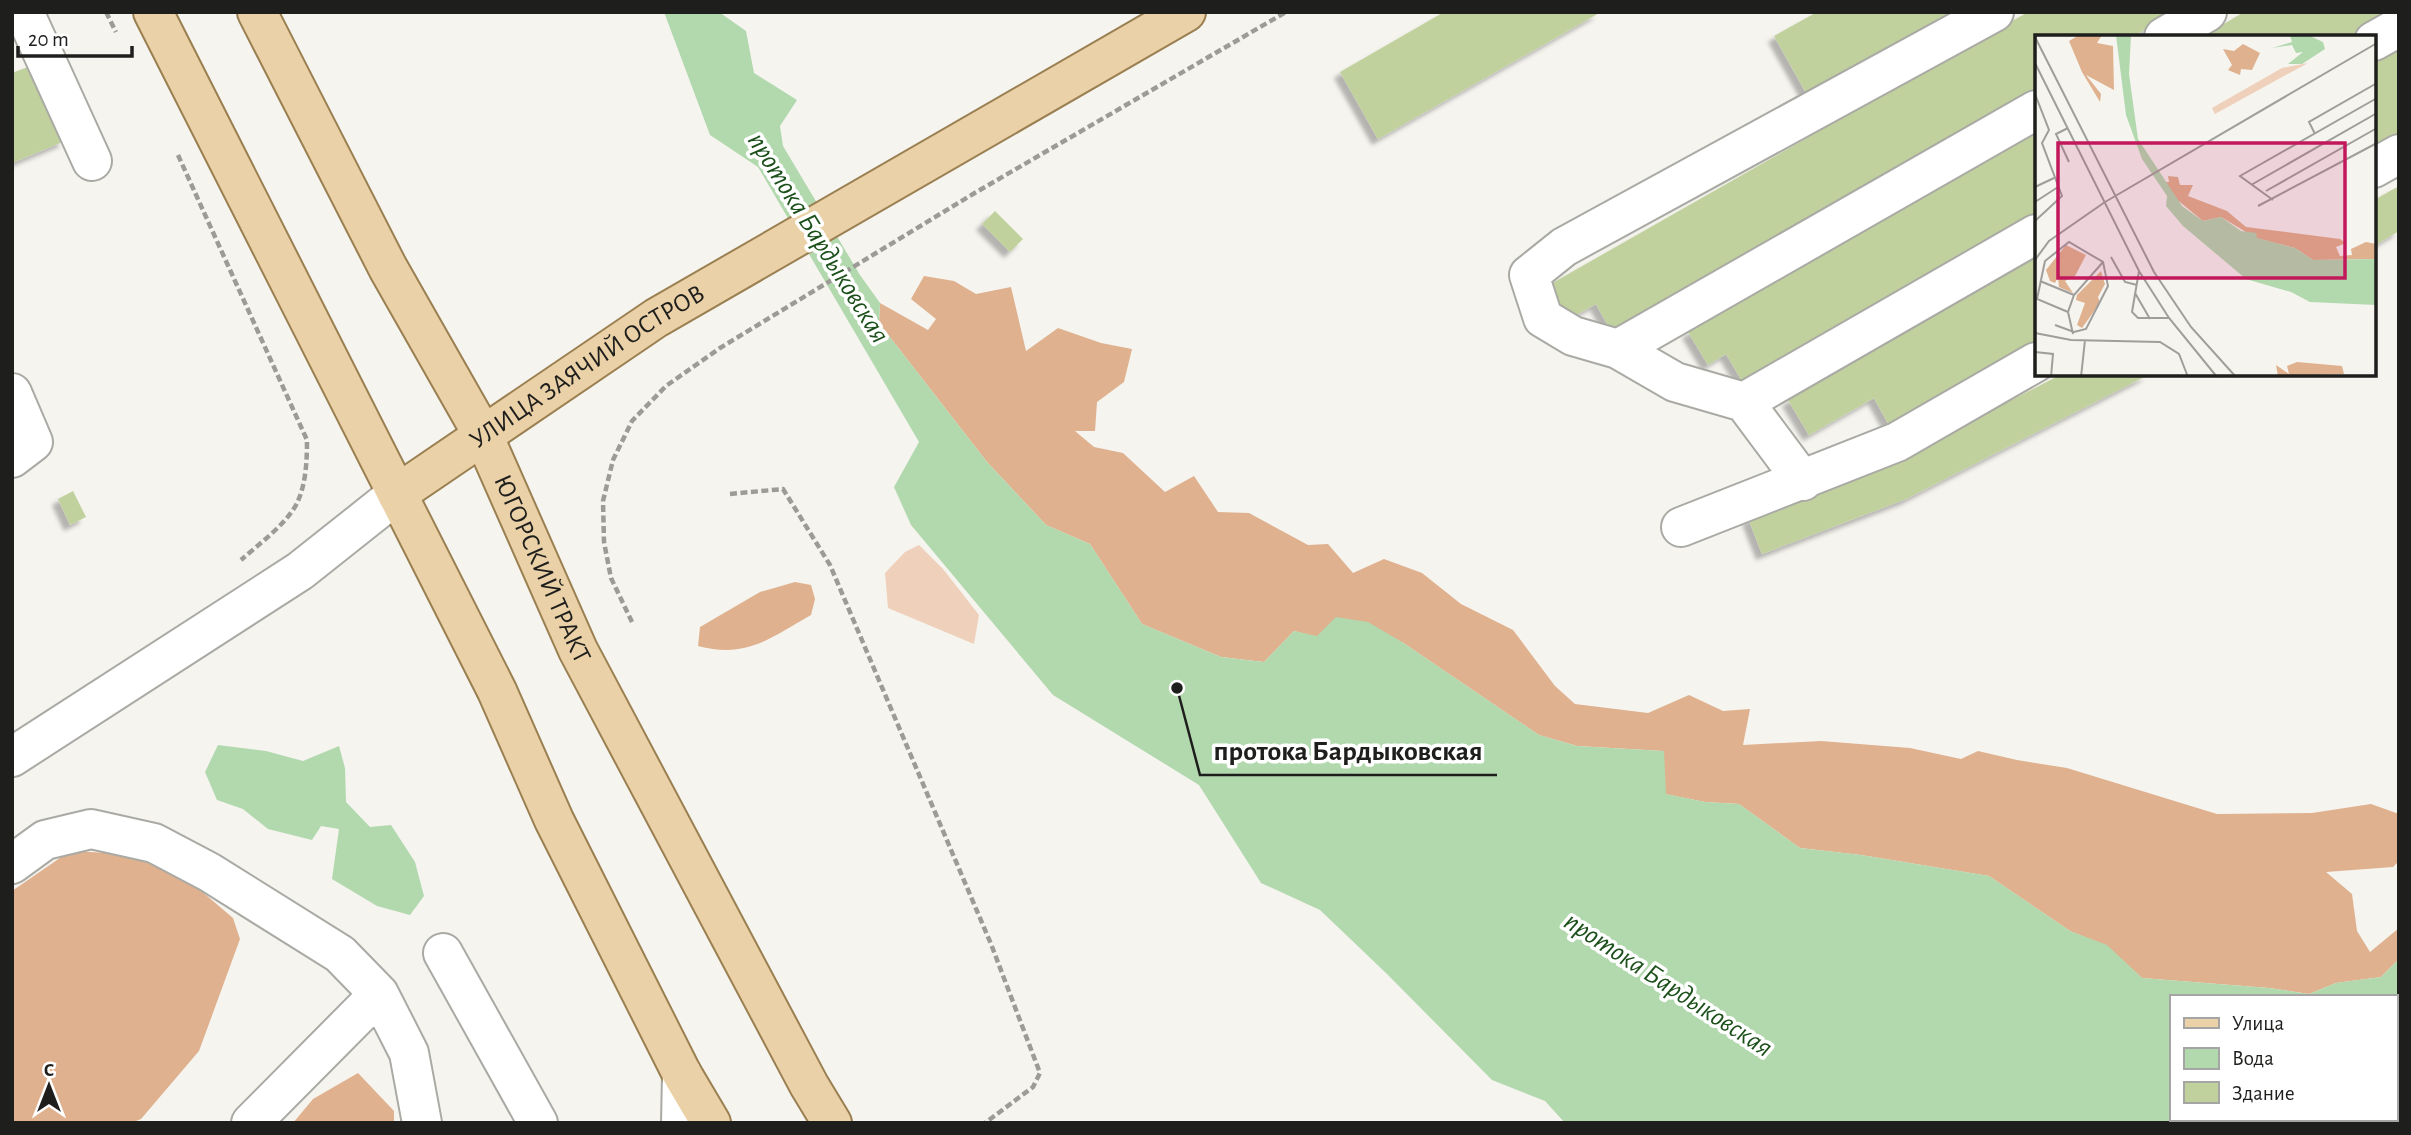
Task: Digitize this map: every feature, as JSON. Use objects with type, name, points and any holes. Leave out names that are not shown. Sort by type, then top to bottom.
[{"type":"main road","points":[[153,12],[497,691],[554,820],[681,1074],[711,1123]]},
{"type":"main road","name":"ЮГОРСКИЙ ТРАКТ","points":[[257,12],[388,268],[483,435],[579,650],[802,1073],[832,1123]]},
{"type":"main road","name":"УЛИЦА ЗАЯЧИЙ ОСТРОВ","points":[[397,494],[656,318],[1186,12]]},
{"type":"street","points":[[24,12],[92,161]]},
{"type":"street","points":[[1803,481],[1744,402],[1675,382],[1618,349],[1573,337],[1543,318],[1528,275],[1564,247],[1994,12]]},
{"type":"street","points":[[2167,35],[2207,12]]},
{"type":"street","points":[[2376,40],[2399,27]]},
{"type":"street","points":[[1618,349],[2035,111]]},
{"type":"street","points":[[2376,167],[2399,154]]},
{"type":"street","points":[[1744,402],[2035,235]]},
{"type":"street","points":[[1681,527],[1897,442],[2035,363]]},
{"type":"street","points":[[12,393],[33,442],[12,458]]},
{"type":"street","name":"УЛИЦА ЗАЯЧИЙ ОСТРОВ","points":[[12,757],[272,591],[397,494]]},
{"type":"street","points":[[12,864],[45,839],[91,829],[154,843],[209,872],[340,954],[379,994],[409,1053],[422,1123]]},
{"type":"street","points":[[443,953],[538,1123]]},
{"type":"street","points":[[251,1123],[379,994]]},
{"type":"street","points":[[681,1074],[681,1123]]},
{"type":"path","points":[[106,12],[118,36]]},
{"type":"path","points":[[632,622],[611,578],[604,542],[603,500],[613,460],[632,421],[666,386],[720,348],[973,194],[1286,12]]},
{"type":"path","points":[[173,144],[307,440],[307,469],[296,505],[272,532],[238,562]]},
{"type":"path","points":[[730,494],[783,489],[830,565],[991,944],[1040,1073],[1033,1087],[985,1123]]},
{"type":"shaded area","points":[[924,276],[954,281],[976,294],[1011,287],[1026,351],[1058,328],[1101,343],[1132,349],[1124,382],[1097,402],[1095,431],[1075,431],[1094,447],[1123,453],[1165,492],[1194,476],[1218,512],[1249,513],[1308,545],[1328,544],[1353,573],[1384,559],[1422,573],[1461,604],[1513,630],[1555,686],[1575,704],[1648,713],[1689,695],[1723,711],[1750,709],[1743,745],[1821,741],[1910,748],[1961,759],[1978,751],[2067,768],[2217,814],[2312,813],[2371,804],[2399,814],[2399,861],[2393,867],[2326,872],[2352,894],[2357,931],[2370,952],[2399,928],[2399,959],[2381,977],[2336,983],[2309,994],[2269,988],[2142,978],[2107,946],[2070,931],[1989,876],[1800,848],[1739,804],[1705,802],[1665,794],[1663,751],[1577,746],[1539,735],[1402,642],[1317,637],[1294,631],[1264,662],[1221,657],[1142,624],[1090,544],[1046,525],[987,462],[879,323],[880,303],[928,330],[936,319],[911,299]]},
{"type":"shaded area","points":[[919,545],[943,569],[979,615],[974,644],[888,608],[885,573],[905,552]]},
{"type":"shaded area","points":[[795,582],[811,585],[815,599],[811,615],[758,644],[744,648],[731,650],[698,646],[700,627],[760,592]]},
{"type":"shaded area","points":[[70,851],[128,854],[193,884],[233,918],[240,939],[199,1051],[141,1119],[131,1123],[12,1123],[12,891]]},
{"type":"shaded area","points":[[358,1073],[394,1111],[394,1123],[293,1123],[313,1099]]},
{"type":"water","points":[[664,12],[719,12],[746,31],[754,73],[797,100],[780,126],[783,146],[860,275],[880,303],[879,323],[987,462],[1046,525],[1090,544],[1142,624],[1221,657],[1264,662],[1294,631],[1317,636],[1336,617],[1368,622],[1539,735],[1577,746],[1664,751],[1666,794],[1705,802],[1739,804],[1800,848],[1989,876],[2070,931],[2107,945],[2142,978],[2269,988],[2309,994],[2336,983],[2381,977],[2399,959],[2399,1123],[1565,1123],[1545,1101],[1492,1080],[1320,910],[1261,883],[1199,785],[1053,695],[911,525],[894,487],[919,442],[758,167],[710,135]]},
{"type":"water","points":[[218,745],[266,751],[303,761],[339,746],[345,768],[346,802],[370,827],[391,825],[415,862],[424,896],[410,915],[377,906],[332,879],[339,829],[321,826],[312,840],[268,829],[243,809],[217,800],[205,772]]},
{"type":"building","points":[[1444,12],[1601,12],[1378,139],[1340,72]]},
{"type":"building","points":[[1817,12],[1965,12],[1810,100],[1774,36]]},
{"type":"building","points":[[2028,12],[2175,12],[2135,35],[2035,35],[2035,92],[1612,333],[1596,304],[1569,319],[1549,285]]},
{"type":"building","points":[[2244,12],[2394,12],[2355,35],[2205,35]]},
{"type":"building","points":[[2399,48],[2399,134],[2376,147],[2376,61]]},
{"type":"building","points":[[33,65],[65,141],[12,163],[12,73]]},
{"type":"building","points":[[2035,133],[2035,219],[1745,386],[1726,354],[1708,365],[1688,332]]},
{"type":"building","points":[[2399,186],[2399,231],[2376,245],[2376,199]]},
{"type":"building","points":[[995,211],[1023,239],[1010,252],[982,224]]},
{"type":"building","points":[[2035,258],[2035,344],[1890,427],[1874,398],[1809,435],[1788,400]]},
{"type":"building","points":[[2058,376],[2146,376],[1906,499],[1762,554],[1748,518],[1888,464]]},
{"type":"building","points":[[73,491],[86,517],[70,525],[58,499]]},
{"type":"place","name":"протока Бардыковская","points":[[1177,688]]}]
